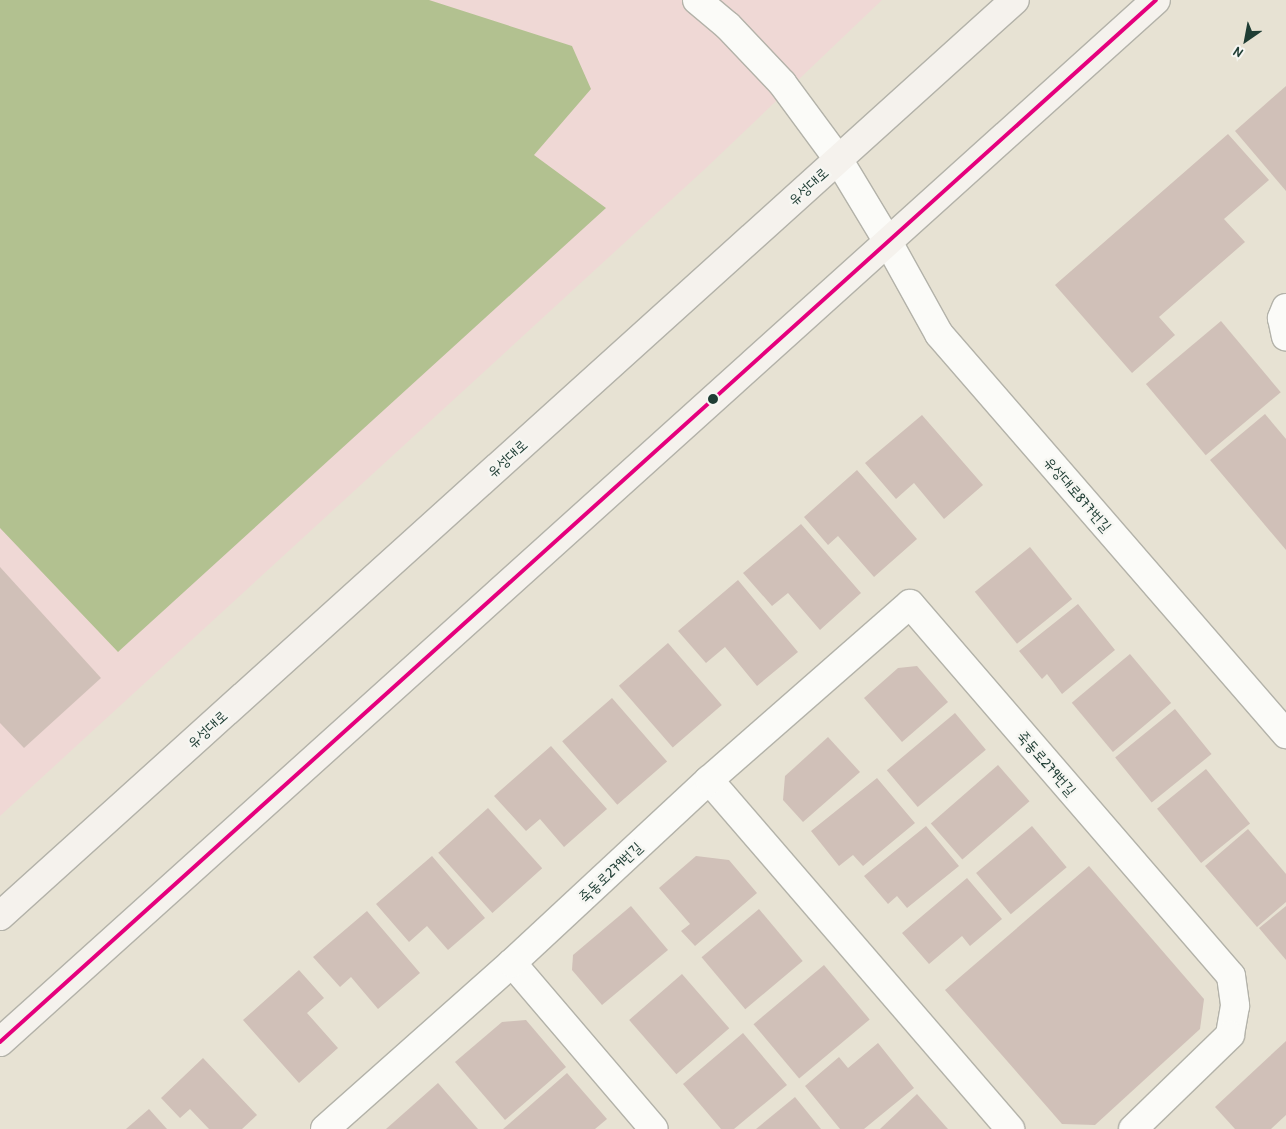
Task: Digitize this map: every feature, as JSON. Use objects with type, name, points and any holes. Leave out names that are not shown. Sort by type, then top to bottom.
[{"type":"main road","name":"유성대로","points":[[0,916],[1015,0]]},
{"type":"main road","points":[[0,1042],[1156,0]]},
{"type":"street","name":"유성대로877번길","points":[[697,0],[728,26],[782,83],[838,159],[888,242],[939,334],[1286,734]]},
{"type":"street","points":[[1286,308],[1282,318],[1286,337]]},
{"type":"street","name":"죽동로279번길","points":[[325,1129],[512,963],[709,780],[910,604],[1231,976],[1235,1006],[1230,1035],[1133,1129]]},
{"type":"street","points":[[709,780],[1010,1129]]},
{"type":"street","points":[[512,963],[654,1129]]},
{"type":"shaded area","points":[[0,0],[882,0],[706,168],[0,816]]},
{"type":"green space","points":[[0,0],[429,0],[572,46],[591,89],[534,155],[606,208],[118,652],[0,528]]},
{"type":"building","points":[[1286,86],[1286,191],[1235,131]]},
{"type":"building","points":[[1228,134],[1269,180],[1224,219],[1245,242],[1159,317],[1175,335],[1132,373],[1055,285]]},
{"type":"building","points":[[1221,321],[1281,392],[1206,455],[1146,384]]},
{"type":"building","points":[[1265,414],[1286,439],[1286,550],[1210,460]]},
{"type":"building","points":[[922,415],[983,485],[944,519],[914,483],[896,499],[865,463]]},
{"type":"building","points":[[857,470],[917,539],[874,577],[838,536],[828,545],[804,517]]},
{"type":"building","points":[[801,524],[861,593],[820,630],[788,593],[772,606],[743,573]]},
{"type":"building","points":[[1030,547],[1072,599],[1017,644],[975,592]]},
{"type":"building","points":[[0,567],[101,678],[24,748],[0,723]]},
{"type":"building","points":[[738,580],[798,652],[757,686],[725,647],[706,663],[678,631]]},
{"type":"building","points":[[1078,604],[1115,650],[1062,694],[1047,674],[1042,679],[1019,651]]},
{"type":"building","points":[[668,643],[722,705],[673,748],[619,686]]},
{"type":"building","points":[[1130,654],[1171,703],[1113,752],[1072,703]]},
{"type":"building","points":[[917,666],[948,702],[902,742],[864,698],[898,668]]},
{"type":"building","points":[[612,698],[667,761],[617,805],[562,741]]},
{"type":"building","points":[[1175,709],[1212,754],[1152,803],[1115,757]]},
{"type":"building","points":[[955,713],[986,750],[918,807],[887,770]]},
{"type":"building","points":[[828,737],[860,772],[803,822],[783,800],[785,776]]},
{"type":"building","points":[[551,746],[607,809],[564,847],[540,819],[526,831],[494,796]]},
{"type":"building","points":[[998,765],[1029,801],[962,860],[931,823]]},
{"type":"building","points":[[1206,769],[1250,823],[1201,863],[1157,809]]},
{"type":"building","points":[[877,778],[915,823],[863,866],[853,855],[839,866],[811,831]]},
{"type":"building","points":[[488,808],[542,868],[492,913],[438,853]]},
{"type":"building","points":[[926,826],[959,866],[907,908],[897,896],[888,904],[864,876]]},
{"type":"building","points":[[1032,826],[1067,867],[1011,914],[976,873]]},
{"type":"building","points":[[1248,829],[1286,874],[1286,902],[1257,927],[1205,866]]},
{"type":"building","points":[[432,856],[485,918],[448,950],[427,926],[409,942],[376,904]]},
{"type":"building","points":[[696,856],[729,860],[757,893],[695,946],[681,931],[690,924],[659,888]]},
{"type":"building","points":[[1089,866],[1204,999],[1200,1029],[1095,1125],[1062,1124],[945,990]]},
{"type":"building","points":[[967,878],[1002,919],[970,946],[962,936],[929,964],[902,933]]},
{"type":"building","points":[[631,906],[668,950],[602,1005],[572,970],[573,955]]},
{"type":"building","points":[[1286,906],[1286,960],[1259,928]]},
{"type":"building","points":[[759,909],[803,961],[745,1009],[702,957]]},
{"type":"building","points":[[367,911],[420,973],[378,1009],[351,977],[340,987],[313,957]]},
{"type":"building","points":[[824,965],[870,1019],[799,1079],[754,1024]]},
{"type":"building","points":[[299,970],[324,998],[307,1013],[338,1048],[299,1083],[243,1020]]},
{"type":"building","points":[[682,974],[729,1028],[676,1074],[629,1020]]},
{"type":"building","points":[[526,1020],[566,1067],[505,1120],[455,1062],[502,1022]]},
{"type":"building","points":[[743,1033],[787,1085],[734,1129],[721,1129],[683,1084]]},
{"type":"building","points":[[1286,1041],[1286,1115],[1271,1129],[1235,1129],[1215,1107]]},
{"type":"building","points":[[878,1043],[914,1088],[864,1129],[840,1129],[805,1086],[839,1057],[848,1068]]},
{"type":"building","points":[[203,1058],[257,1115],[242,1129],[209,1129],[190,1109],[180,1118],[161,1098]]},
{"type":"building","points":[[567,1073],[607,1119],[595,1129],[503,1129]]},
{"type":"building","points":[[438,1083],[478,1129],[386,1129]]},
{"type":"building","points":[[917,1094],[948,1129],[880,1129]]},
{"type":"building","points":[[795,1097],[821,1129],[756,1129]]},
{"type":"building","points":[[149,1109],[167,1129],[126,1129]]},
{"type":"transit line","points":[[0,1042],[1156,0]]}]
